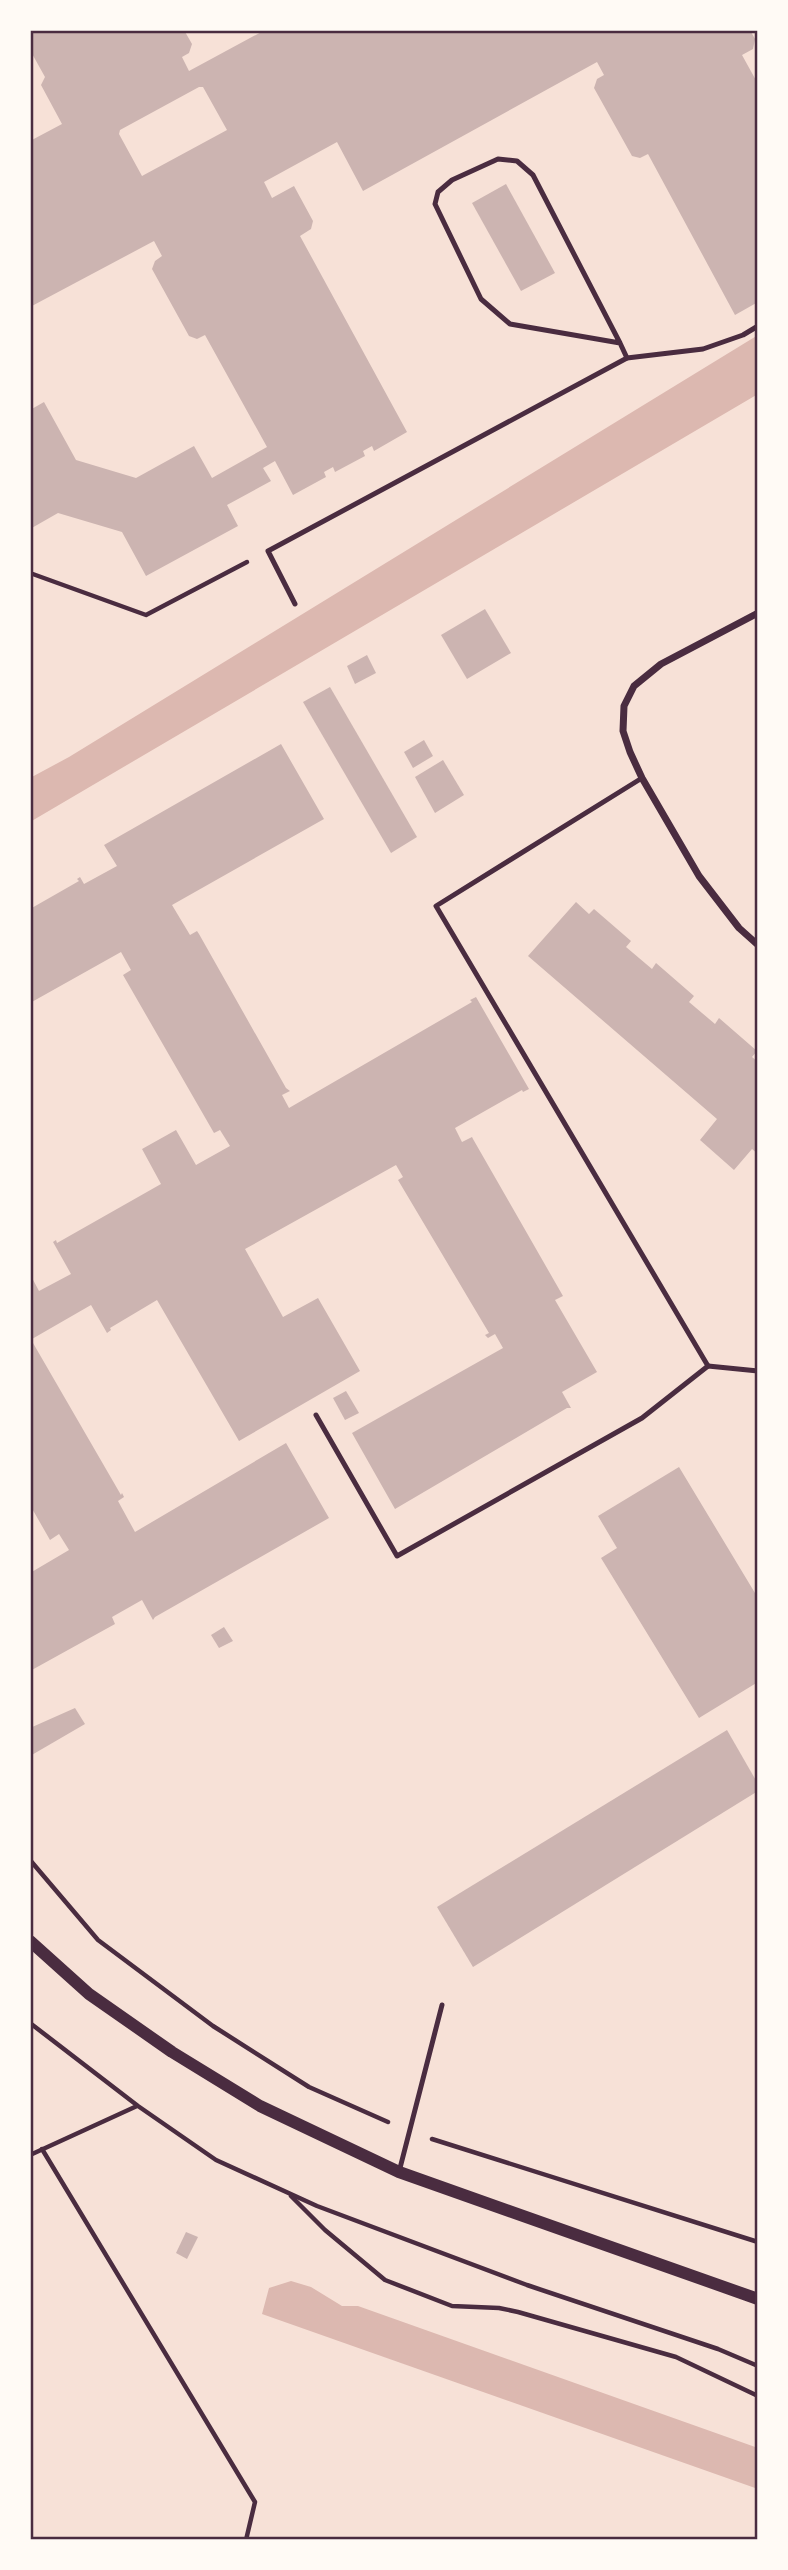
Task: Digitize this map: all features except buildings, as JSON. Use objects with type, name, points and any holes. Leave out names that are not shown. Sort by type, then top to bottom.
[{"type":"street","points":[[758,613],[661,664],[635,687],[624,706],[623,731],[642,778],[699,876],[739,928],[758,945]]},
{"type":"street","points":[[30,1941],[89,1994],[172,2052],[260,2106],[399,2172],[758,2299]]},
{"type":"lane","points":[[620,344],[510,324],[481,299],[435,204],[438,192],[452,180],[498,159],[517,161],[533,175],[620,344],[627,358]]},
{"type":"lane","points":[[295,604],[268,551],[627,358],[703,349],[743,335],[758,326]]},
{"type":"lane","points":[[642,778],[436,906],[708,1366]]},
{"type":"lane","points":[[316,1415],[397,1556],[642,1418],[708,1366],[758,1371]]},
{"type":"lane","points":[[399,2172],[442,2005]]},
{"type":"path","points":[[30,573],[146,615],[268,551]]},
{"type":"path","points":[[30,1860],[98,1940],[213,2026],[309,2087],[409,2132],[758,2242]]},
{"type":"path","points":[[30,2023],[138,2106],[215,2160],[317,2206],[527,2285],[758,2366]]},
{"type":"path","points":[[30,2155],[138,2106]]},
{"type":"path","points":[[42,2149],[255,2502],[246,2540]]},
{"type":"path","points":[[288,2193],[335,2239],[386,2280],[452,2306],[499,2308],[518,2312],[676,2357],[758,2396]]},
{"type":"shaded area","points":[[758,335],[758,394],[30,822],[30,778],[69,757]]},
{"type":"shaded area","points":[[291,2281],[311,2287],[342,2306],[358,2306],[758,2448],[758,2489],[262,2314],[269,2288]]}]
